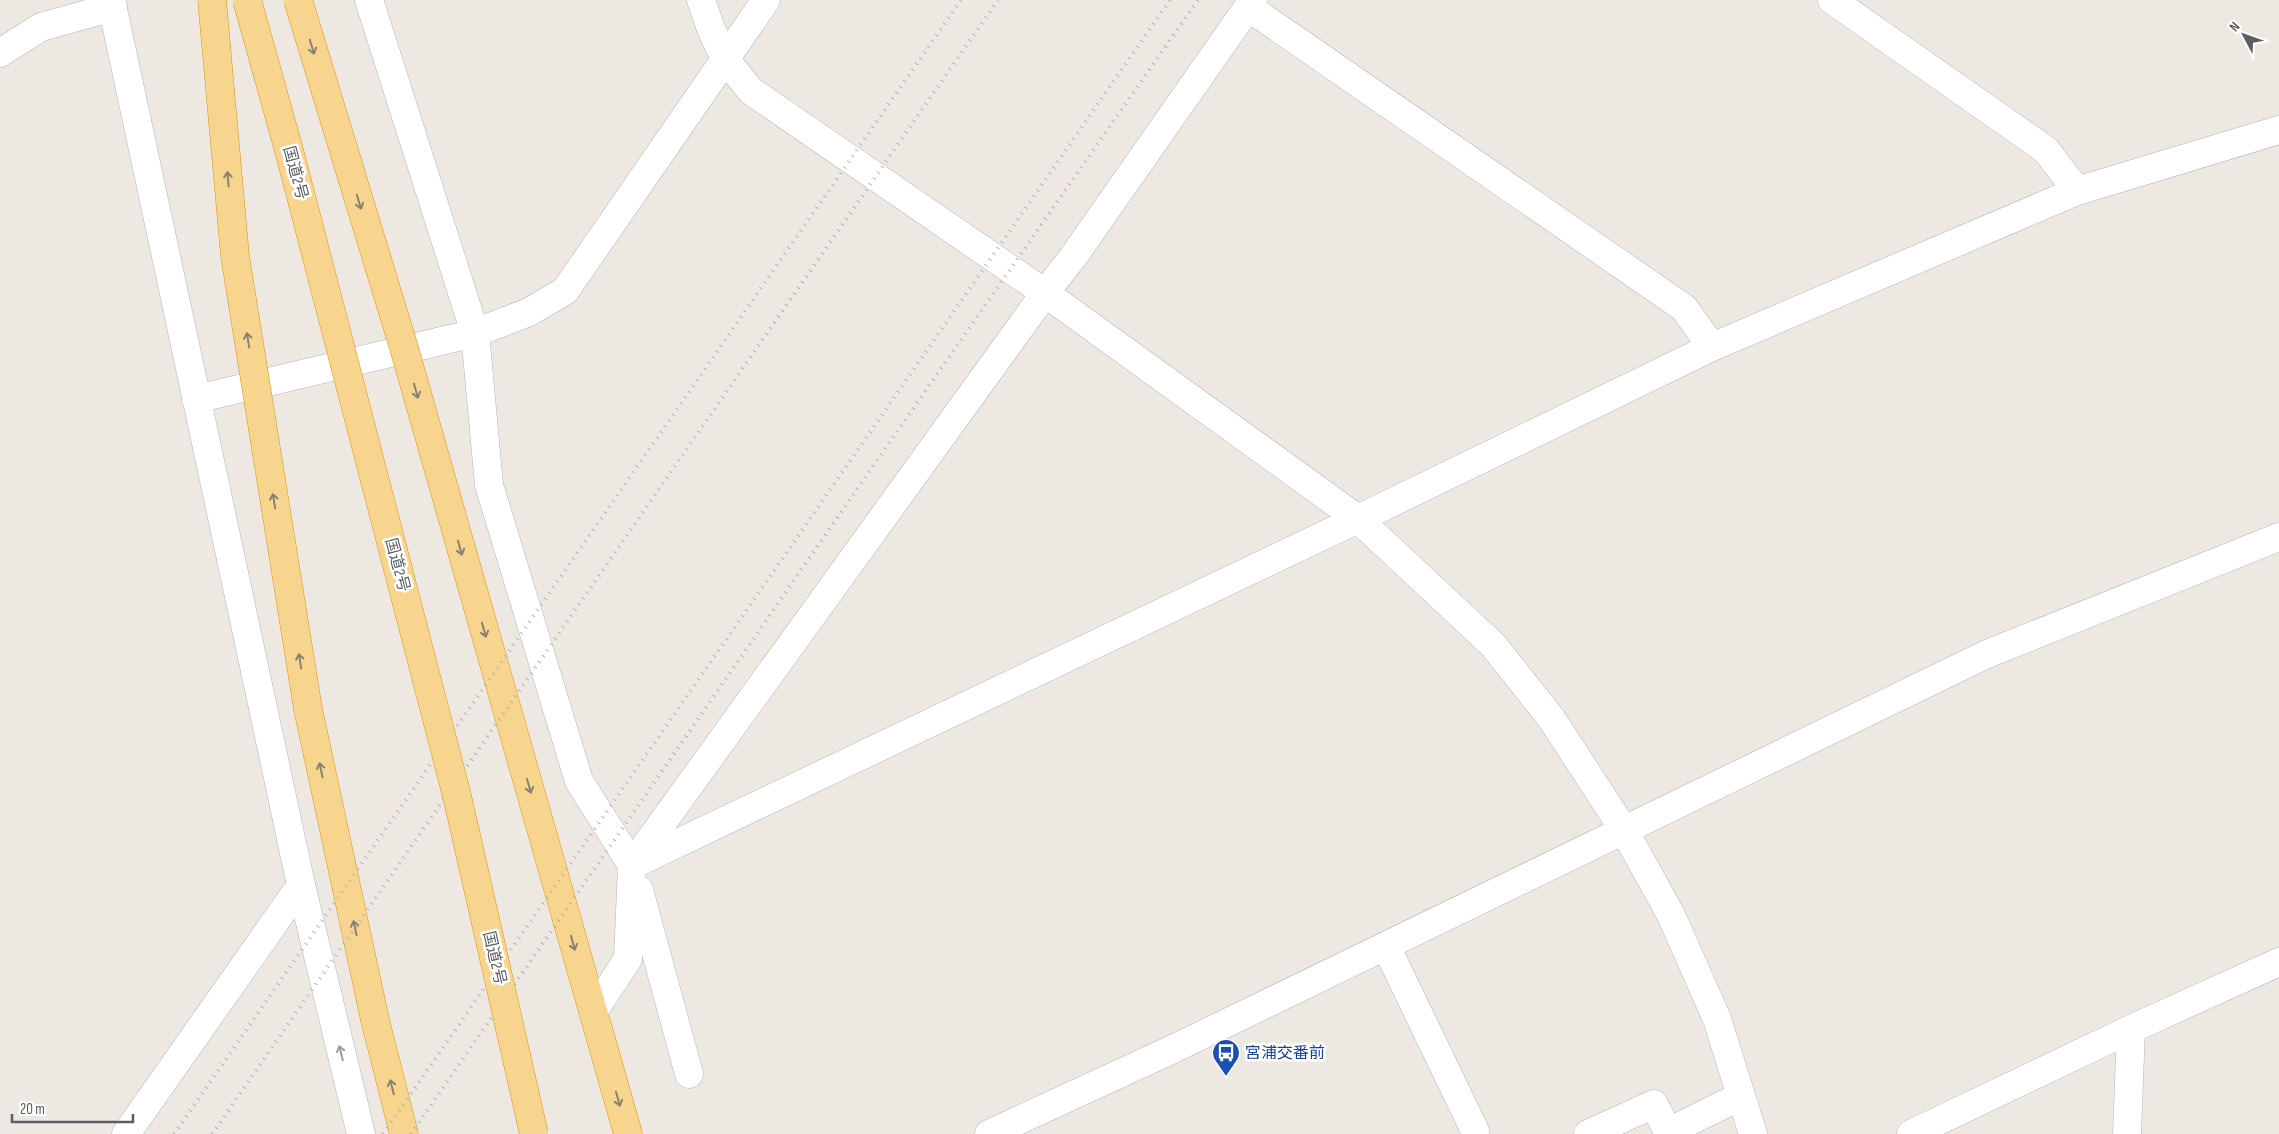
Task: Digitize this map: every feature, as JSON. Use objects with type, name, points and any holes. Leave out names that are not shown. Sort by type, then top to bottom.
[{"type":"highway","points":[[212,0],[235,256],[308,709],[375,1020],[404,1134]]},
{"type":"highway","name":"国道2号","points":[[247,0],[290,154],[457,796],[534,1134]]},
{"type":"highway","points":[[298,0],[401,339],[628,1134]]},
{"type":"street","points":[[369,0],[475,333],[489,485],[579,781],[632,865],[689,1074]]},
{"type":"street","points":[[701,0],[711,29],[725,59],[751,91],[1045,293],[1358,519],[1492,646],[1551,718],[1624,830],[1671,915],[1716,1019],[1754,1134]]},
{"type":"street","points":[[196,398],[475,333],[529,312],[565,291],[766,0]]},
{"type":"street","points":[[1832,0],[2046,150],[2077,190]]},
{"type":"street","points":[[593,1012],[628,959],[632,865],[1045,293],[1073,257],[1251,3],[1684,308],[1712,347]]},
{"type":"street","points":[[0,52],[41,27],[112,4],[300,886],[361,1134]]},
{"type":"street","points":[[632,865],[1358,519],[1712,347],[2077,190],[2279,130]]},
{"type":"street","points":[[989,1134],[1171,1050],[1987,654],[2279,537]]},
{"type":"street","points":[[685,792],[706,829]]},
{"type":"street","points":[[126,1134],[300,886]]},
{"type":"street","points":[[1386,946],[1475,1131]]},
{"type":"street","points":[[1911,1134],[2131,1029],[2279,962]]},
{"type":"street","points":[[2127,1134],[2131,1029]]},
{"type":"street","points":[[1588,1134],[1654,1104],[1668,1132],[1741,1096]]},
{"type":"railway","points":[[174,1134],[961,0]]},
{"type":"railway","points":[[212,1134],[998,0]]},
{"type":"railway","points":[[383,1134],[1170,0]]},
{"type":"railway","points":[[411,1134],[1198,0]]},
{"type":"place","name":"宮浦交番前","points":[[1226,1077]]}]
